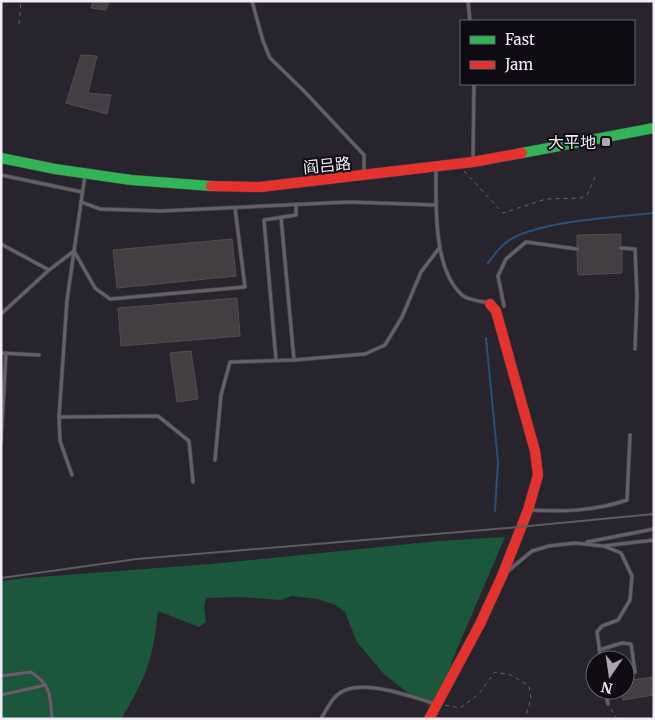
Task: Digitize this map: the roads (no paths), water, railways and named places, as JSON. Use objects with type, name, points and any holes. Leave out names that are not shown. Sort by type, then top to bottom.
[{"type":"street","name":"阎吕路","points":[[1,158],[85,174],[131,180],[217,186],[260,186],[364,176],[473,162],[654,128]]},
{"type":"street","points":[[429,719],[480,624],[502,576],[528,510],[538,475],[535,451],[496,311],[490,304]]},
{"type":"lane","points":[[252,1],[263,42],[270,58],[364,155],[364,176]]},
{"type":"lane","points":[[468,1],[470,20]]},
{"type":"lane","points":[[473,162],[474,85]]},
{"type":"lane","points":[[436,166],[437,227],[442,261],[453,283],[463,296],[490,304]]},
{"type":"lane","points":[[72,475],[60,441],[59,417],[67,300],[85,174]]},
{"type":"lane","points":[[1,175],[82,192]]},
{"type":"lane","points":[[81,202],[100,209],[161,211],[349,202],[436,205]]},
{"type":"lane","points":[[276,360],[264,220],[296,215],[296,204]]},
{"type":"lane","points":[[74,251],[95,288],[110,299],[245,287],[235,208]]},
{"type":"lane","points":[[281,218],[294,360]]},
{"type":"lane","points":[[504,306],[498,276],[506,260],[526,242],[577,249]]},
{"type":"lane","points":[[1,244],[49,270]]},
{"type":"lane","points":[[215,460],[221,396],[230,362],[294,360],[365,354],[385,345],[402,317],[421,272],[440,247]]},
{"type":"lane","points":[[621,248],[635,249],[638,296],[635,349]]},
{"type":"lane","points":[[1,314],[49,270],[74,251]]},
{"type":"lane","points":[[1,442],[4,353],[39,354]]},
{"type":"lane","points":[[59,417],[158,416],[189,441],[193,482]]},
{"type":"lane","points":[[528,510],[579,511],[628,500],[630,435]]},
{"type":"lane","points":[[584,543],[654,529]]},
{"type":"lane","points":[[603,546],[654,540]]},
{"type":"lane","points":[[502,576],[532,551],[575,542],[603,546],[621,553],[632,576],[630,600],[618,620],[602,626],[597,632],[599,650],[622,643],[631,644],[632,650]]},
{"type":"lane","points":[[1,676],[32,672],[44,680],[50,695],[52,719]]},
{"type":"lane","points":[[1,695],[46,684]]},
{"type":"lane","points":[[321,719],[336,696],[348,688],[365,687],[389,691],[436,704]]},
{"type":"lane","points":[[607,700],[608,704]]},
{"type":"waterway","points":[[488,263],[503,245],[515,237],[532,230],[552,225],[654,213]]},
{"type":"waterway","points":[[486,338],[498,462],[495,511]]},
{"type":"railway","points":[[1,578],[137,559],[654,514]]},
{"type":"place","name":"大平地","points":[[606,142]]}]
